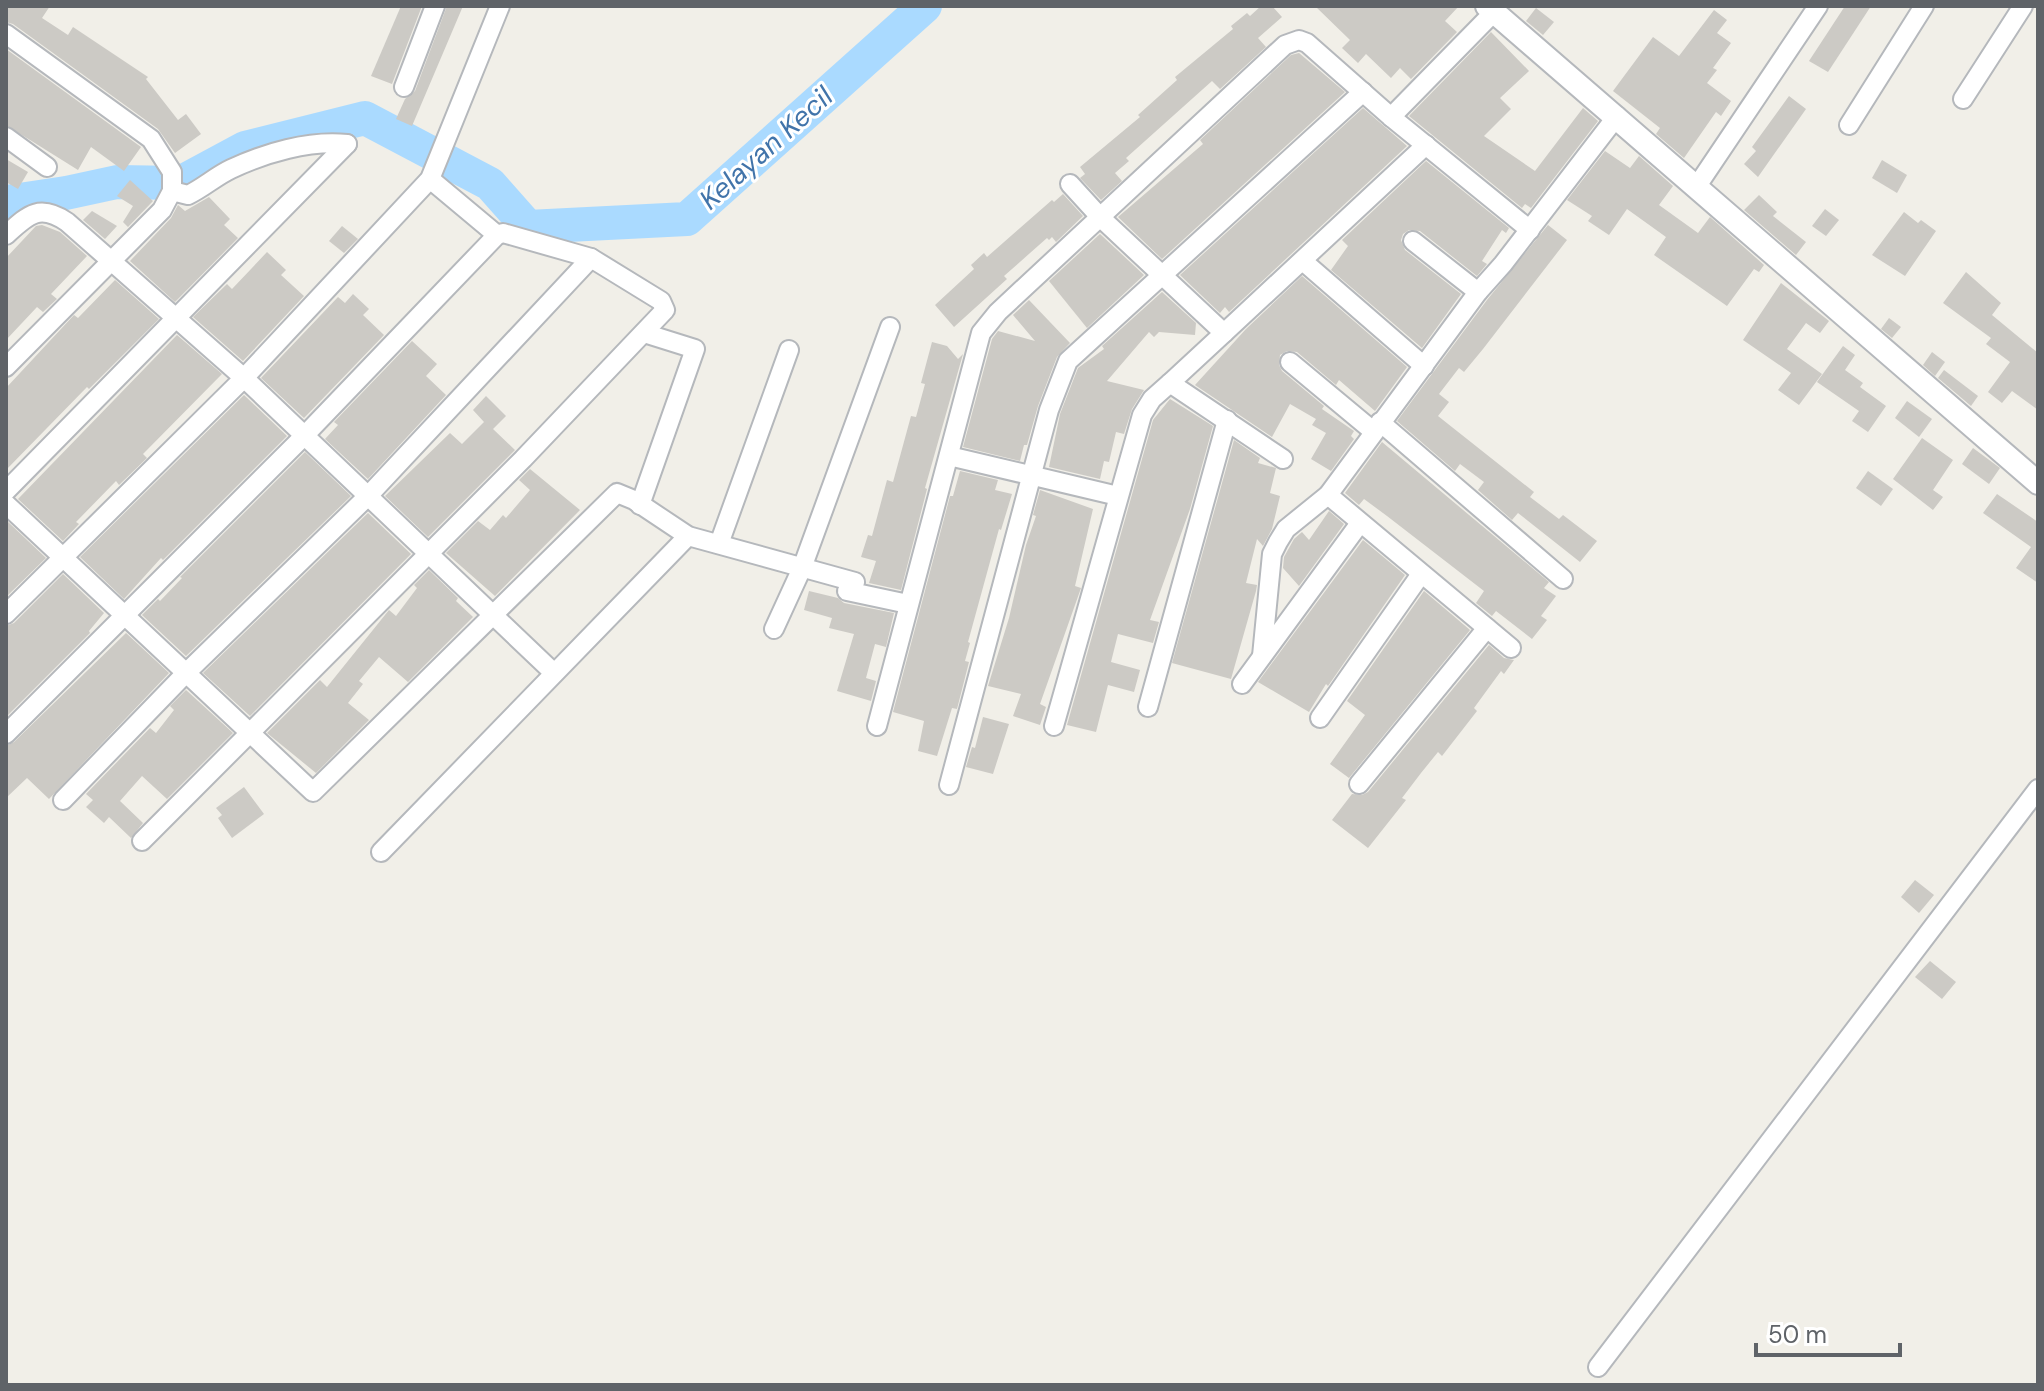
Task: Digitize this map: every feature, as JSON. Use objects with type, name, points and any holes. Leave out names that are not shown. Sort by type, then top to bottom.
[{"type":"street","points":[[404,87],[435,6]]},
{"type":"street","points":[[6,614],[244,378],[430,179],[500,6]]},
{"type":"street","points":[[1698,185],[1818,6]]},
{"type":"street","points":[[1849,125],[1924,6]]},
{"type":"street","points":[[1963,99],[2023,6]]},
{"type":"street","points":[[1391,117],[1490,9],[2037,480]]},
{"type":"street","points":[[6,34],[145,133],[172,172],[172,191],[162,210],[6,367]]},
{"type":"street","points":[[877,726],[981,333],[988,323],[1291,42],[1299,40],[1307,43],[1391,117],[1530,230]]},
{"type":"street","points":[[949,785],[1054,395],[1068,361],[1363,92]]},
{"type":"street","points":[[1262,656],[1272,554],[1286,529],[1328,495],[1478,292],[1617,116]]},
{"type":"street","points":[[6,137],[47,167]]},
{"type":"street","points":[[6,491],[347,144],[282,150],[229,170],[188,195],[172,191]]},
{"type":"street","points":[[1054,726],[1142,415],[1152,399],[1304,262],[1426,145]]},
{"type":"street","points":[[430,179],[497,235]]},
{"type":"street","points":[[1070,184],[1101,218],[1224,333]]},
{"type":"street","points":[[6,235],[24,218],[39,211],[53,213],[112,259],[305,435],[554,673]]},
{"type":"street","points":[[6,734],[305,435],[497,235],[503,233],[591,258],[664,305],[665,310],[644,333],[142,841]]},
{"type":"street","points":[[1413,241],[1478,292]]},
{"type":"street","points":[[63,800],[186,673],[368,496],[591,258]]},
{"type":"street","points":[[1304,262],[1424,366]]},
{"type":"street","points":[[774,629],[802,568],[890,327]]},
{"type":"street","points":[[640,505],[695,349],[644,333]]},
{"type":"street","points":[[719,544],[789,350]]},
{"type":"street","points":[[1290,362],[1377,426],[1563,579]]},
{"type":"street","points":[[1170,383],[1283,459]]},
{"type":"street","points":[[1148,707],[1227,420]]},
{"type":"street","points":[[949,456],[1118,496]]},
{"type":"street","points":[[6,504],[313,792],[617,493],[688,536],[802,568],[908,604]]},
{"type":"street","points":[[1328,495],[1511,648]]},
{"type":"street","points":[[1242,684],[1360,523]]},
{"type":"street","points":[[381,852],[688,536]]},
{"type":"street","points":[[1320,718],[1421,574]]},
{"type":"street","points":[[1359,784],[1487,628]]},
{"type":"street","points":[[1598,1367],[2038,789]]},
{"type":"building","points":[[6,6],[50,6],[42,18],[68,35],[73,27],[148,77],[146,79],[178,120],[186,114],[201,134],[175,153],[158,129],[6,22]]},
{"type":"building","points":[[401,6],[422,6],[392,84],[371,76]]},
{"type":"building","points":[[447,6],[463,6],[412,126],[396,119],[405,99],[415,91]]},
{"type":"building","points":[[1261,6],[1272,6],[1282,17],[1258,38],[1266,47],[1220,89],[1212,81],[1126,158],[1129,161],[1115,173],[1122,181],[1101,200],[1080,178],[1085,174],[1080,167],[1140,117],[1138,115],[1177,80],[1175,77],[1233,29],[1231,26]]},
{"type":"building","points":[[1315,6],[1459,6],[1445,21],[1457,32],[1411,79],[1400,68],[1391,78],[1366,54],[1358,63],[1342,48],[1350,40]]},
{"type":"building","points":[[1845,6],[1871,6],[1828,72],[1809,61]]},
{"type":"building","points":[[1536,8],[1554,22],[1543,35],[1526,21]]},
{"type":"building","points":[[1714,10],[1727,20],[1717,33],[1731,43],[1713,68],[1717,70],[1707,83],[1731,101],[1721,116],[1716,112],[1684,158],[1656,134],[1660,128],[1613,91],[1653,37],[1679,56]]},
{"type":"building","points":[[1491,32],[1529,71],[1500,98],[1511,109],[1484,136],[1535,171],[1583,108],[1598,121],[1531,208],[1525,204],[1522,208],[1409,116]]},
{"type":"building","points":[[6,49],[141,147],[124,171],[91,147],[78,170],[6,125]]},
{"type":"building","points":[[1299,53],[1345,92],[1162,259],[1118,217],[1203,144],[1200,140],[1291,55]]},
{"type":"building","points":[[1789,96],[1806,109],[1758,177],[1744,164],[1756,151],[1752,147]]},
{"type":"building","points":[[1363,108],[1407,146],[1229,312],[1225,307],[1220,313],[1180,275]]},
{"type":"building","points":[[1605,151],[1630,168],[1639,156],[1673,186],[1659,205],[1698,233],[1710,217],[1764,265],[1759,272],[1754,269],[1727,306],[1654,255],[1666,237],[1627,209],[1609,235],[1588,221],[1592,216],[1567,200]]},
{"type":"building","points":[[6,159],[28,172],[18,189],[6,182]]},
{"type":"building","points":[[1882,160],[1907,175],[1897,193],[1872,178]]},
{"type":"building","points":[[1426,161],[1509,228],[1506,233],[1502,230],[1482,261],[1487,264],[1477,276],[1420,231],[1409,230],[1403,234],[1401,240],[1405,250],[1461,294],[1422,348],[1331,270],[1348,246],[1342,240]]},
{"type":"building","points":[[130,180],[153,201],[128,227],[123,222],[133,206],[117,196]]},
{"type":"building","points":[[1063,194],[1083,216],[1056,242],[1052,237],[1047,238],[954,327],[935,305],[974,269],[971,265],[984,253],[987,257],[1052,200],[1054,202]]},
{"type":"building","points":[[1759,195],[1777,212],[1773,216],[1806,242],[1796,255],[1744,210]]},
{"type":"building","points":[[209,197],[230,219],[224,225],[238,238],[175,302],[130,261],[171,218],[178,205],[185,211]]},
{"type":"building","points":[[1825,209],[1839,220],[1826,236],[1812,226]]},
{"type":"building","points":[[92,211],[117,226],[105,239],[83,220]]},
{"type":"building","points":[[1904,212],[1936,231],[1905,276],[1872,255]]},
{"type":"building","points":[[42,225],[60,232],[87,256],[51,294],[57,299],[43,312],[37,307],[6,340],[6,258],[36,226]]},
{"type":"building","points":[[1548,225],[1567,240],[1464,372],[1459,368],[1439,394],[1449,402],[1438,416],[1534,492],[1530,497],[1559,519],[1563,515],[1597,541],[1580,562],[1518,513],[1512,520],[1478,490],[1484,482],[1460,464],[1455,471],[1397,421],[1487,300]]},
{"type":"building","points":[[342,226],[358,239],[344,253],[329,241]]},
{"type":"building","points":[[1100,234],[1144,275],[1087,328],[1049,281]]},
{"type":"building","points":[[267,252],[286,270],[281,275],[304,296],[243,361],[193,317],[227,284],[232,289]]},
{"type":"building","points":[[1966,272],[2001,303],[1992,315],[2038,353],[2038,410],[2012,391],[2002,403],[1988,392],[2010,362],[1986,344],[1991,338],[1943,303]]},
{"type":"building","points":[[1302,276],[1407,367],[1375,411],[1339,380],[1336,385],[1297,352],[1287,351],[1280,355],[1282,371],[1324,406],[1322,409],[1354,431],[1351,436],[1354,439],[1331,471],[1311,459],[1326,433],[1312,425],[1316,419],[1290,404],[1272,437],[1195,385],[1246,329]]},
{"type":"building","points":[[115,280],[159,319],[6,470],[6,388],[74,315],[78,318]]},
{"type":"building","points":[[1781,283],[1829,321],[1820,333],[1806,323],[1787,349],[1822,374],[1799,405],[1778,390],[1791,373],[1743,340]]},
{"type":"building","points":[[1162,292],[1196,323],[1195,335],[1159,332],[1154,337],[1149,332],[1107,381],[1144,390],[1132,409],[1124,434],[1116,432],[1109,462],[1104,461],[1100,479],[1049,467],[1060,414],[1078,368],[1104,349],[1102,346]]},
{"type":"building","points":[[353,294],[369,309],[363,315],[384,335],[304,418],[261,378],[338,297],[345,303]]},
{"type":"building","points":[[1029,300],[1070,343],[1057,357],[1020,461],[963,447],[992,339],[998,331],[1035,341],[1013,315]]},
{"type":"building","points":[[1889,318],[1901,327],[1892,338],[1881,329]]},
{"type":"building","points":[[177,335],[222,374],[143,454],[147,458],[119,485],[116,481],[76,522],[79,524],[63,541],[18,499]]},
{"type":"building","points":[[412,341],[437,364],[426,376],[446,395],[368,479],[325,439],[338,425],[334,422]]},
{"type":"building","points":[[932,342],[947,346],[958,359],[963,354],[925,488],[901,590],[869,583],[876,561],[861,557],[868,535],[872,536],[887,480],[893,482],[911,416],[916,417]]},
{"type":"building","points":[[1843,346],[1855,355],[1845,370],[1863,383],[1860,387],[1886,406],[1868,432],[1852,421],[1859,411],[1817,382]]},
{"type":"building","points":[[1932,352],[1945,362],[1935,376],[1923,365]]},
{"type":"building","points":[[1944,370],[1978,396],[1971,406],[1938,378]]},
{"type":"building","points":[[244,395],[287,436],[163,560],[161,558],[124,599],[80,557]]},
{"type":"building","points":[[486,396],[506,416],[493,429],[515,450],[428,537],[385,496],[450,433],[462,444],[484,422],[473,410]]},
{"type":"building","points":[[1170,399],[1213,426],[1190,509],[1150,620],[1159,622],[1153,643],[1118,634],[1111,662],[1140,670],[1134,692],[1108,685],[1096,732],[1067,725],[1153,420]]},
{"type":"building","points":[[1907,401],[1932,419],[1919,437],[1895,418]]},
{"type":"building","points":[[1922,438],[1953,460],[1933,490],[1943,497],[1933,510],[1893,479]]},
{"type":"building","points":[[1234,440],[1260,458],[1258,463],[1276,468],[1270,493],[1280,496],[1272,529],[1263,546],[1257,539],[1246,583],[1257,585],[1256,591],[1231,679],[1172,663]]},
{"type":"building","points":[[1382,442],[1549,582],[1544,588],[1556,596],[1541,616],[1547,620],[1532,639],[1496,611],[1492,616],[1476,603],[1484,591],[1364,499],[1359,505],[1345,493]]},
{"type":"building","points":[[1973,448],[2000,468],[1989,484],[1962,464]]},
{"type":"building","points":[[305,452],[351,496],[186,656],[142,615],[158,599],[160,601],[180,577]]},
{"type":"building","points":[[530,469],[580,510],[495,596],[446,553],[478,521],[490,530],[503,515],[506,518],[530,490],[519,480]]},
{"type":"building","points":[[960,471],[998,480],[995,490],[1012,494],[999,529],[968,642],[965,661],[969,662],[957,709],[952,708],[937,756],[918,751],[924,721],[893,712],[950,496],[953,496]]},
{"type":"building","points":[[1868,471],[1893,489],[1881,506],[1856,488]]},
{"type":"building","points":[[1040,490],[1093,509],[1075,586],[1081,588],[1040,704],[1046,707],[1040,725],[1013,716],[1021,694],[988,686],[1009,618]]},
{"type":"building","points":[[1997,494],[2038,522],[2038,583],[2016,568],[2031,547],[1983,513]]},
{"type":"building","points":[[1329,511],[1344,524],[1299,586],[1283,568],[1284,557],[1294,539],[1302,532],[1309,540]]},
{"type":"building","points":[[368,513],[411,554],[250,716],[203,673]]},
{"type":"building","points":[[6,520],[46,558],[6,597]]},
{"type":"building","points":[[1363,540],[1405,575],[1309,712],[1258,682]]},
{"type":"building","points":[[429,570],[473,617],[408,682],[379,657],[359,681],[363,684],[348,703],[369,720],[316,773],[267,733],[320,680],[327,687],[389,610],[396,616],[417,588],[414,585]]},
{"type":"building","points":[[63,574],[104,613],[90,633],[6,717],[6,626],[14,623]]},
{"type":"building","points":[[809,591],[838,598],[844,603],[894,613],[886,647],[875,644],[866,678],[876,681],[871,701],[837,691],[854,634],[829,628],[832,618],[804,610]]},
{"type":"building","points":[[1424,591],[1470,630],[1349,778],[1330,764],[1365,715],[1347,701]]},
{"type":"building","points":[[126,633],[169,673],[49,799],[27,778],[6,798],[6,746],[14,742]]},
{"type":"building","points":[[1489,645],[1504,658],[1514,660],[1504,674],[1501,671],[1474,708],[1477,711],[1442,756],[1438,752],[1421,773],[1402,798],[1406,800],[1368,848],[1332,820],[1352,794],[1368,792]]},
{"type":"building","points":[[186,690],[233,733],[167,799],[142,776],[120,801],[143,823],[131,838],[109,817],[104,823],[86,807],[93,800],[86,794],[150,728],[156,733],[174,710],[170,706]]},
{"type":"building","points":[[983,717],[1009,724],[993,774],[966,767],[972,747],[975,748]]},
{"type":"building","points":[[244,787],[264,814],[232,838],[218,818],[222,815],[216,808]]},
{"type":"building","points":[[1915,880],[1934,895],[1919,913],[1901,897]]},
{"type":"building","points":[[1930,961],[1956,982],[1942,999],[1915,977]]},
{"type":"waterway","name":"Kelayan Kecil","points":[[6,202],[117,182],[180,183],[245,148],[365,118],[490,184],[528,227],[687,219],[925,6]]}]
